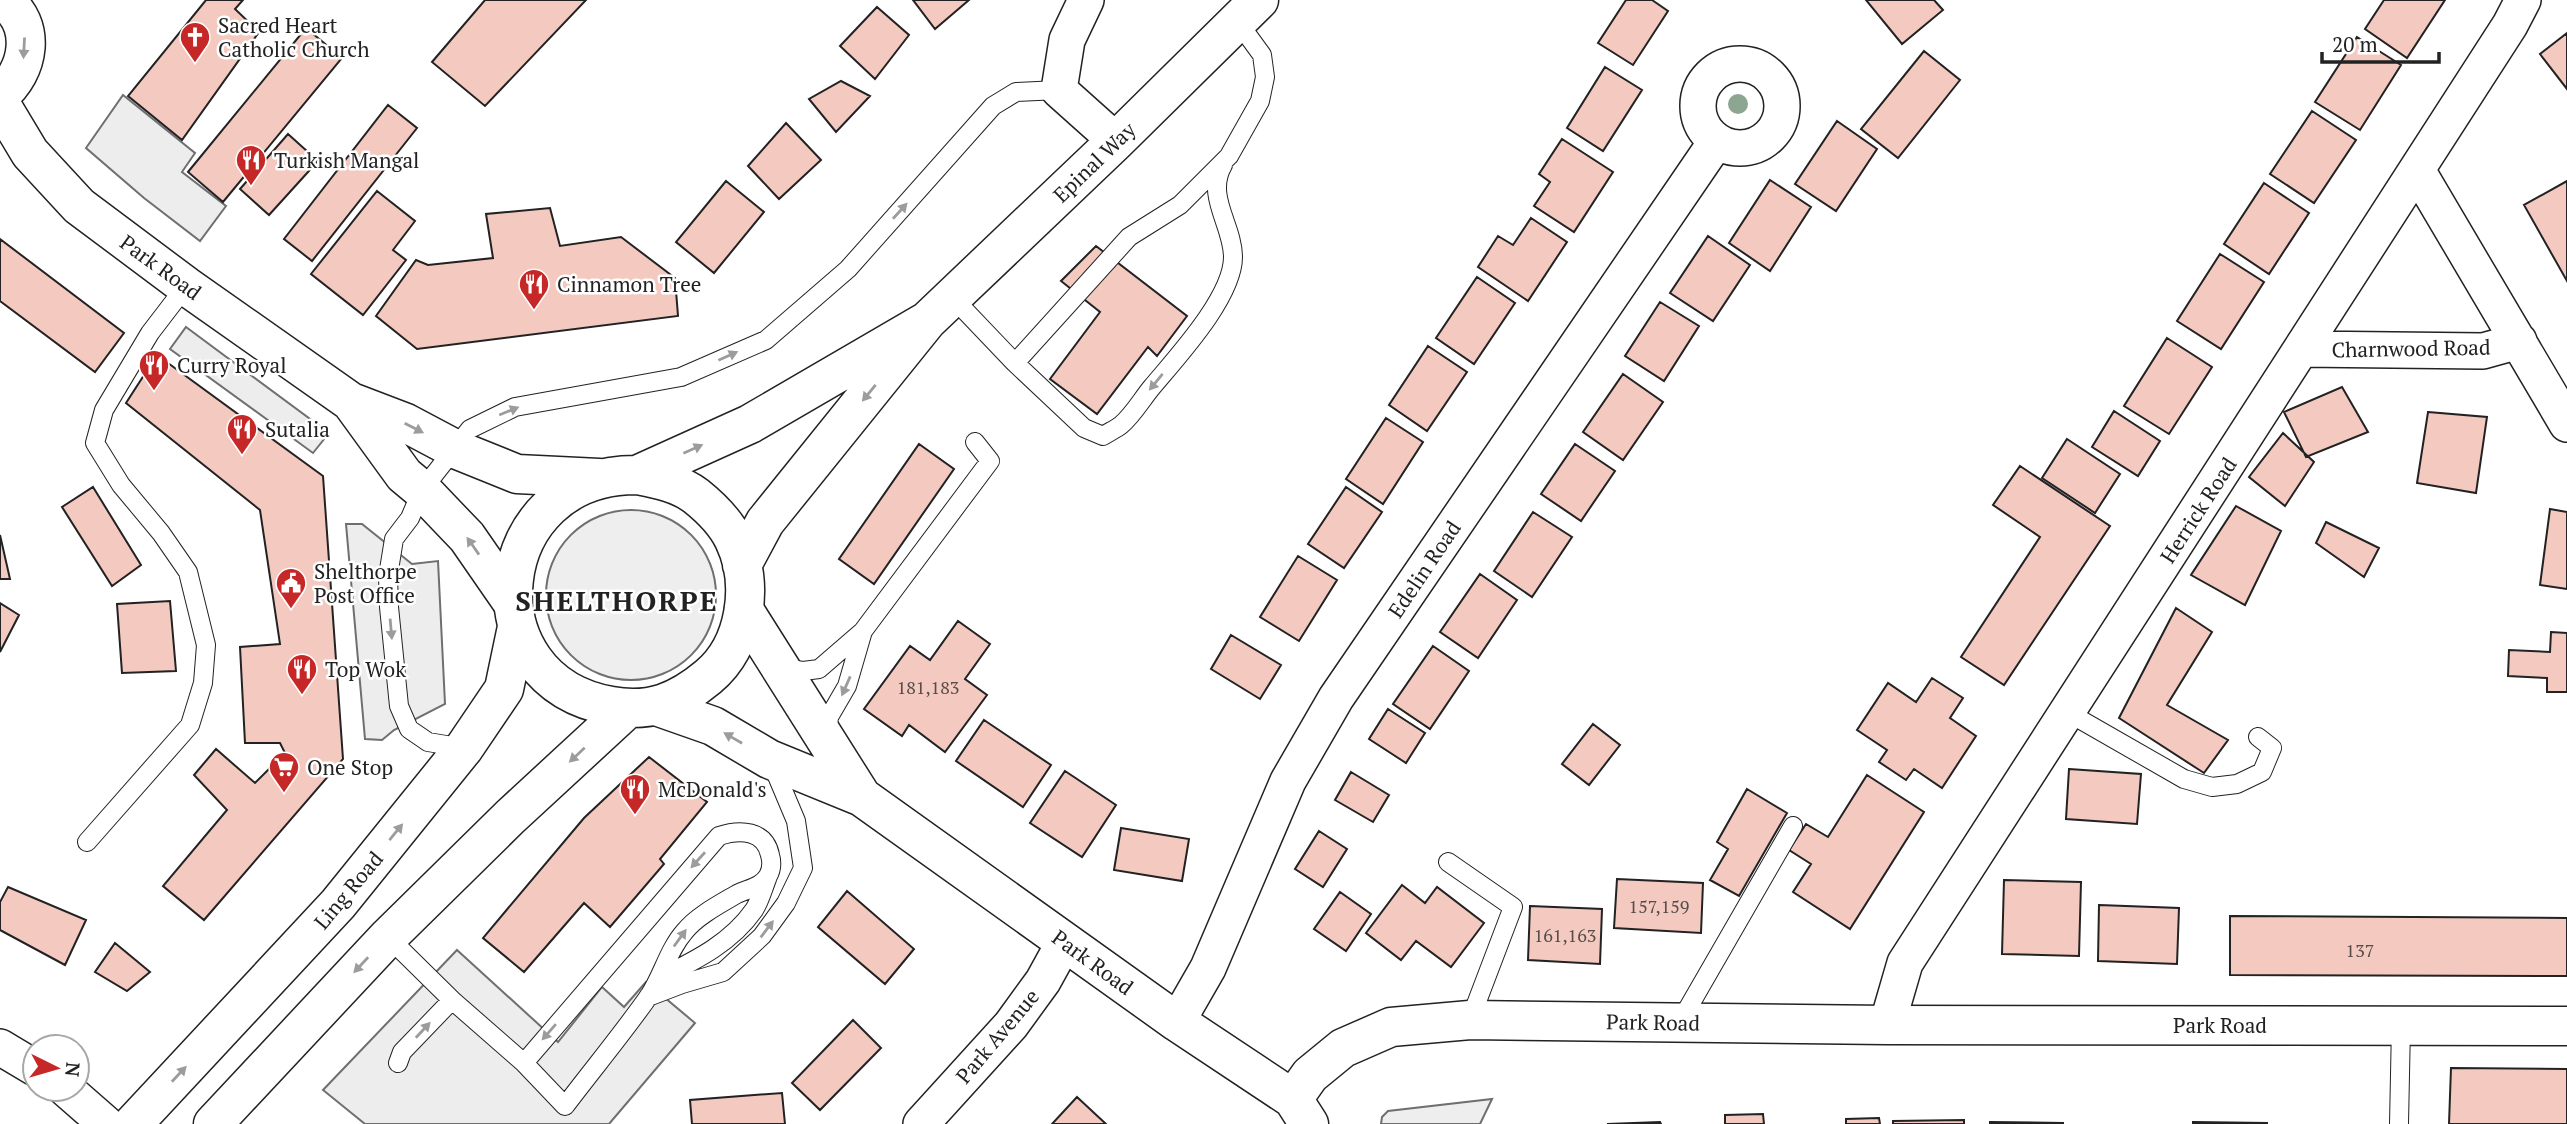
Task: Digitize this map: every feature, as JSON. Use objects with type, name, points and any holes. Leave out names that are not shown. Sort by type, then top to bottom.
[{"type":"street","points":[[0,95],[10,87],[20,72],[26,38],[21,21],[4,0]]},
{"type":"street","points":[[1086,0],[1068,40],[1059,90],[1116,141]]},
{"type":"street","name":"Herrick Road","points":[[1887,1025],[1905,963],[2510,26],[2523,0]]},
{"type":"street","name":"Epinal Way","points":[[742,565],[765,523],[939,309],[1249,11]]},
{"type":"street","name":"Park Road","points":[[0,103],[30,153],[79,206],[186,286],[351,402],[406,423],[454,449],[517,474],[599,478]]},
{"type":"street","name":"Edelin Road","points":[[1177,1022],[1208,968],[1288,781],[1336,698],[1716,142]]},
{"type":"street","name":"Charnwood Road","points":[[2417,170],[2567,424]]},
{"type":"street","name":"Epinal Way","points":[[637,475],[750,424],[939,309]]},
{"type":"street","name":"Charnwood Road","points":[[2302,349],[2483,351],[2519,341]]},
{"type":"street","name":"Park Road","points":[[351,402],[404,475],[467,537],[515,615]]},
{"type":"street","points":[[213,1124],[387,937],[510,817],[641,708],[688,693],[715,671],[734,643],[744,610],[746,590],[734,540],[717,515],[694,494],[666,481],[637,475],[599,478],[569,491],[544,512],[525,538],[514,569],[515,615],[533,659],[559,686],[591,703],[641,708]]},
{"type":"street","name":"Park Road","points":[[744,610],[862,797]]},
{"type":"street","name":"Ling Road","points":[[132,1124],[338,904],[464,748],[504,689],[515,615]]},
{"type":"street","name":"Park Road","points":[[641,708],[713,726],[769,759],[862,797],[1301,1112],[1310,1075],[1343,1048],[1391,1027],[1470,1020],[1887,1025],[2567,1026]]},
{"type":"street","name":"Park Avenue","points":[[921,1124],[1012,1025],[1043,981],[1065,942]]},
{"type":"street","points":[[0,1047],[21,1060]]},
{"type":"street","points":[[82,1103],[106,1124]]},
{"type":"lane","points":[[939,309],[1015,363],[1084,428],[1103,436],[1122,424],[1199,329],[1227,284],[1233,257],[1228,231],[1219,208],[1216,177],[1260,101],[1265,77],[1262,55],[1249,11]]},
{"type":"lane","points":[[464,748],[428,741],[409,729],[398,706],[388,576],[394,539],[410,518],[422,490],[470,429],[515,407],[681,377],[766,340],[848,269],[993,106],[1016,92],[1059,90]]},
{"type":"lane","points":[[1015,363],[1129,237],[1180,205],[1229,156]]},
{"type":"lane","points":[[87,842],[190,725],[203,683],[206,645],[188,572],[161,533],[121,485],[95,443],[104,411],[150,333],[186,286]]},
{"type":"lane","points":[[781,667],[803,671],[819,669],[863,631],[990,461],[975,442]]},
{"type":"lane","points":[[826,739],[829,717],[848,686],[863,631]]},
{"type":"lane","points":[[2067,712],[2184,779],[2211,787],[2237,784],[2262,772],[2272,748],[2258,737]]},
{"type":"lane","points":[[648,997],[723,972],[762,936],[786,903],[803,868],[796,821],[769,759]]},
{"type":"lane","points":[[1679,1022],[1793,826]]},
{"type":"lane","points":[[524,1063],[719,836],[746,831],[759,836],[769,848],[772,863],[755,908],[717,948],[660,978]]},
{"type":"lane","points":[[1448,862],[1513,907],[1470,1020]]},
{"type":"lane","points":[[387,937],[452,1000],[524,1063],[565,1106],[648,997],[660,978],[669,953],[686,929],[740,892],[758,887],[769,875]]},
{"type":"lane","points":[[398,1063],[402,1052],[452,1000]]},
{"type":"lane","points":[[2399,1124],[2401,1025]]},
{"type":"shaded area","points":[[123,95],[195,153],[182,172],[226,206],[200,241],[86,148]]},
{"type":"shaded area","points":[[186,327],[329,433],[313,453],[170,349]]},
{"type":"shaded area","points":[[631,510],[664,516],[691,535],[710,562],[716,595],[710,628],[691,655],[664,674],[631,680],[598,674],[571,655],[552,628],[546,595],[552,562],[571,535],[598,516]]},
{"type":"shaded area","points":[[346,524],[362,524],[412,564],[438,561],[445,704],[394,730],[382,740],[365,739]]},
{"type":"shaded area","points":[[457,950],[558,1042],[602,987],[624,1007],[646,982],[695,1023],[609,1124],[365,1124],[323,1090]]},
{"type":"shaded area","points":[[1492,1099],[1480,1124],[1381,1124],[1382,1117],[1388,1111]]},
{"type":"building","name":"Sacred Heart Catholic Church","points":[[206,0],[243,0],[235,9],[259,32],[182,140],[128,96]]},
{"type":"building","points":[[485,0],[586,0],[485,106],[432,62]]},
{"type":"building","points":[[913,0],[969,0],[935,29]]},
{"type":"building","points":[[1626,0],[1652,0],[1668,11],[1633,65],[1598,43]]},
{"type":"building","points":[[1866,0],[1934,0],[1943,10],[1902,44]]},
{"type":"building","points":[[2384,0],[2445,0],[2407,58],[2365,29]]},
{"type":"building","points":[[877,7],[909,35],[875,79],[840,46]]},
{"type":"building","points":[[306,28],[342,58],[223,202],[188,172]]},
{"type":"building","points":[[2567,33],[2567,89],[2540,54]]},
{"type":"building","points":[[2357,37],[2401,65],[2360,130],[2315,102]]},
{"type":"building","points":[[1924,51],[1960,80],[1898,158],[1861,129]]},
{"type":"building","points":[[1605,67],[1642,90],[1603,151],[1567,128]]},
{"type":"building","points":[[841,81],[870,96],[836,132],[809,99]]},
{"type":"building","points":[[388,105],[417,128],[312,261],[284,239]]},
{"type":"building","points":[[2312,111],[2356,140],[2314,203],[2270,174]]},
{"type":"building","points":[[1837,121],[1877,149],[1836,211],[1795,184]]},
{"type":"building","points":[[786,123],[821,160],[779,199],[748,166]]},
{"type":"building","points":[[288,134],[318,161],[269,215],[240,189]]},
{"type":"building","points":[[1562,139],[1613,172],[1574,232],[1534,206],[1550,182],[1539,174]]},
{"type":"building","points":[[1770,180],[1811,207],[1770,271],[1729,243]]},
{"type":"building","points":[[726,181],[764,212],[714,273],[676,242]]},
{"type":"building","points":[[2567,181],[2567,281],[2524,205]]},
{"type":"building","points":[[2264,183],[2309,213],[2269,274],[2224,244]]},
{"type":"building","points":[[377,191],[415,221],[393,250],[406,260],[363,315],[311,274]]},
{"type":"building","points":[[550,208],[560,246],[621,237],[675,278],[678,316],[417,349],[376,316],[416,260],[428,265],[493,258],[486,214]]},
{"type":"building","points":[[1531,218],[1567,242],[1528,301],[1478,267],[1498,236],[1513,245]]},
{"type":"building","points":[[1708,236],[1750,265],[1713,321],[1670,293]]},
{"type":"building","points":[[0,239],[124,333],[95,372],[0,301]]},
{"type":"building","points":[[1096,246],[1187,316],[1157,356],[1148,347],[1097,414],[1050,379],[1100,312],[1061,281]]},
{"type":"building","points":[[2220,254],[2264,282],[2221,349],[2177,321]]},
{"type":"building","points":[[1477,277],[1515,303],[1474,364],[1436,338]]},
{"type":"building","points":[[1660,302],[1699,326],[1664,381],[1625,356]]},
{"type":"building","points":[[2167,338],[2212,367],[2169,434],[2124,406]]},
{"type":"building","points":[[1428,346],[1467,372],[1427,431],[1389,405]]},
{"type":"building","points":[[157,355],[323,476],[343,759],[204,920],[163,886],[227,810],[194,775],[216,749],[255,783],[285,753],[280,743],[245,743],[240,647],[280,644],[260,510],[126,403]]},
{"type":"building","points":[[1623,374],[1663,402],[1623,460],[1583,432]]},
{"type":"building","points":[[2342,387],[2368,432],[2306,457],[2284,412]]},
{"type":"building","points":[[2114,411],[2160,441],[2138,476],[2092,447]]},
{"type":"building","points":[[2428,412],[2487,417],[2476,493],[2417,483]]},
{"type":"building","points":[[1386,418],[1423,442],[1383,504],[1346,479]]},
{"type":"building","points":[[2283,433],[2314,462],[2285,506],[2249,477]]},
{"type":"building","points":[[2067,439],[2120,474],[2095,513],[2042,478]]},
{"type":"building","points":[[919,444],[954,469],[874,584],[839,559]]},
{"type":"building","points":[[1575,444],[1615,471],[1581,521],[1541,494]]},
{"type":"building","points":[[2020,466],[2110,526],[2004,685],[1961,657],[2040,537],[1993,505]]},
{"type":"building","points":[[93,487],[141,565],[112,586],[62,507]]},
{"type":"building","points":[[1346,487],[1382,512],[1344,568],[1308,544]]},
{"type":"building","points":[[2236,506],[2281,531],[2245,605],[2191,575]]},
{"type":"building","points":[[2550,509],[2567,512],[2567,589],[2540,585]]},
{"type":"building","points":[[1533,512],[1572,537],[1532,597],[1494,571]]},
{"type":"building","points":[[2326,522],[2379,548],[2364,577],[2316,543]]},
{"type":"building","points":[[0,535],[10,579],[0,579]]},
{"type":"building","points":[[1298,556],[1337,580],[1299,641],[1260,617]]},
{"type":"building","points":[[1480,574],[1517,600],[1478,658],[1440,632]]},
{"type":"building","points":[[170,601],[176,671],[122,673],[117,604]]},
{"type":"building","points":[[0,603],[19,615],[0,652]]},
{"type":"building","points":[[2176,608],[2212,632],[2167,705],[2228,740],[2204,773],[2119,718]]},
{"type":"building","points":[[958,621],[990,644],[965,679],[987,695],[945,752],[909,725],[902,736],[864,709],[910,646],[930,660]]},
{"type":"building","points":[[2551,632],[2567,633],[2567,692],[2547,692],[2547,678],[2508,676],[2509,650],[2550,652]]},
{"type":"building","points":[[1231,635],[1281,665],[1260,699],[1211,669]]},
{"type":"building","points":[[1433,646],[1469,671],[1430,729],[1393,704]]},
{"type":"building","points":[[1932,678],[1963,698],[1950,718],[1976,736],[1942,788],[1914,769],[1906,780],[1879,762],[1887,750],[1857,730],[1888,683],[1916,702]]},
{"type":"building","points":[[1388,709],[1425,733],[1406,763],[1369,739]]},
{"type":"building","points":[[984,720],[1051,765],[1023,807],[956,761]]},
{"type":"building","points":[[1593,724],[1620,745],[1589,785],[1562,764]]},
{"type":"building","points":[[649,757],[707,802],[660,859],[664,864],[610,927],[584,903],[524,972],[483,938],[584,818]]},
{"type":"building","points":[[2069,769],[2141,774],[2137,824],[2066,819]]},
{"type":"building","points":[[1065,771],[1116,805],[1082,857],[1030,823]]},
{"type":"building","points":[[1351,772],[1389,795],[1373,822],[1335,800]]},
{"type":"building","points":[[1867,775],[1924,812],[1850,929],[1793,892],[1811,864],[1789,850],[1806,824],[1828,837]]},
{"type":"building","points":[[1747,789],[1787,813],[1739,896],[1710,880],[1728,849],[1717,842]]},
{"type":"building","points":[[1121,828],[1189,839],[1182,881],[1114,870]]},
{"type":"building","points":[[1319,831],[1347,849],[1323,887],[1295,869]]},
{"type":"building","points":[[1617,879],[1703,883],[1701,933],[1614,928]]},
{"type":"building","points":[[2004,880],[2081,882],[2079,956],[2002,954]]},
{"type":"building","points":[[1402,885],[1425,903],[1437,887],[1484,923],[1451,967],[1416,941],[1401,960],[1366,933]]},
{"type":"building","points":[[8,887],[86,920],[65,965],[0,930],[0,902]]},
{"type":"building","points":[[847,891],[914,949],[885,984],[818,927]]},
{"type":"building","points":[[1340,892],[1371,914],[1346,951],[1314,929]]},
{"type":"building","points":[[2099,905],[2179,908],[2177,964],[2098,961]]},
{"type":"building","points":[[1530,906],[1602,909],[1600,964],[1528,960]]},
{"type":"building","points":[[2230,916],[2567,918],[2567,976],[2230,975]]},
{"type":"building","points":[[115,943],[150,972],[127,991],[95,972]]},
{"type":"building","points":[[853,1020],[881,1048],[820,1110],[792,1083]]},
{"type":"building","points":[[2451,1068],[2567,1069],[2567,1124],[2449,1124]]},
{"type":"building","points":[[782,1093],[785,1124],[692,1124],[690,1100]]},
{"type":"building","points":[[1077,1097],[1106,1124],[1052,1124]]},
{"type":"building","points":[[1763,1114],[1764,1124],[1725,1124],[1725,1115]]},
{"type":"building","points":[[1879,1118],[1880,1124],[1846,1124],[1846,1119]]},
{"type":"building","points":[[1964,1120],[1964,1124],[1893,1124],[1893,1121]]},
{"type":"building","points":[[1660,1122],[1661,1124],[1607,1124]]},
{"type":"building","points":[[2193,1122],[2268,1123],[2193,1124]]},
{"type":"building","points":[[2063,1123],[2063,1124],[1990,1124]]},
{"type":"place","name":"Sacred Heart Catholic Church","points":[[195,64]]},
{"type":"place","name":"Turkish Mangal","points":[[251,187]]},
{"type":"place","name":"Cinnamon Tree","points":[[534,311]]},
{"type":"place","name":"Curry Royal","points":[[154,392]]},
{"type":"place","name":"Sutalia","points":[[242,456]]},
{"type":"place","name":"Shelthorpe Post Office","points":[[291,610]]},
{"type":"place","name":"Top Wok","points":[[302,696]]},
{"type":"place","name":"One Stop","points":[[284,794]]},
{"type":"place","name":"McDonald's","points":[[635,816]]},
{"type":"district","name":"SHELTHORPE","points":[[617,600]]}]
